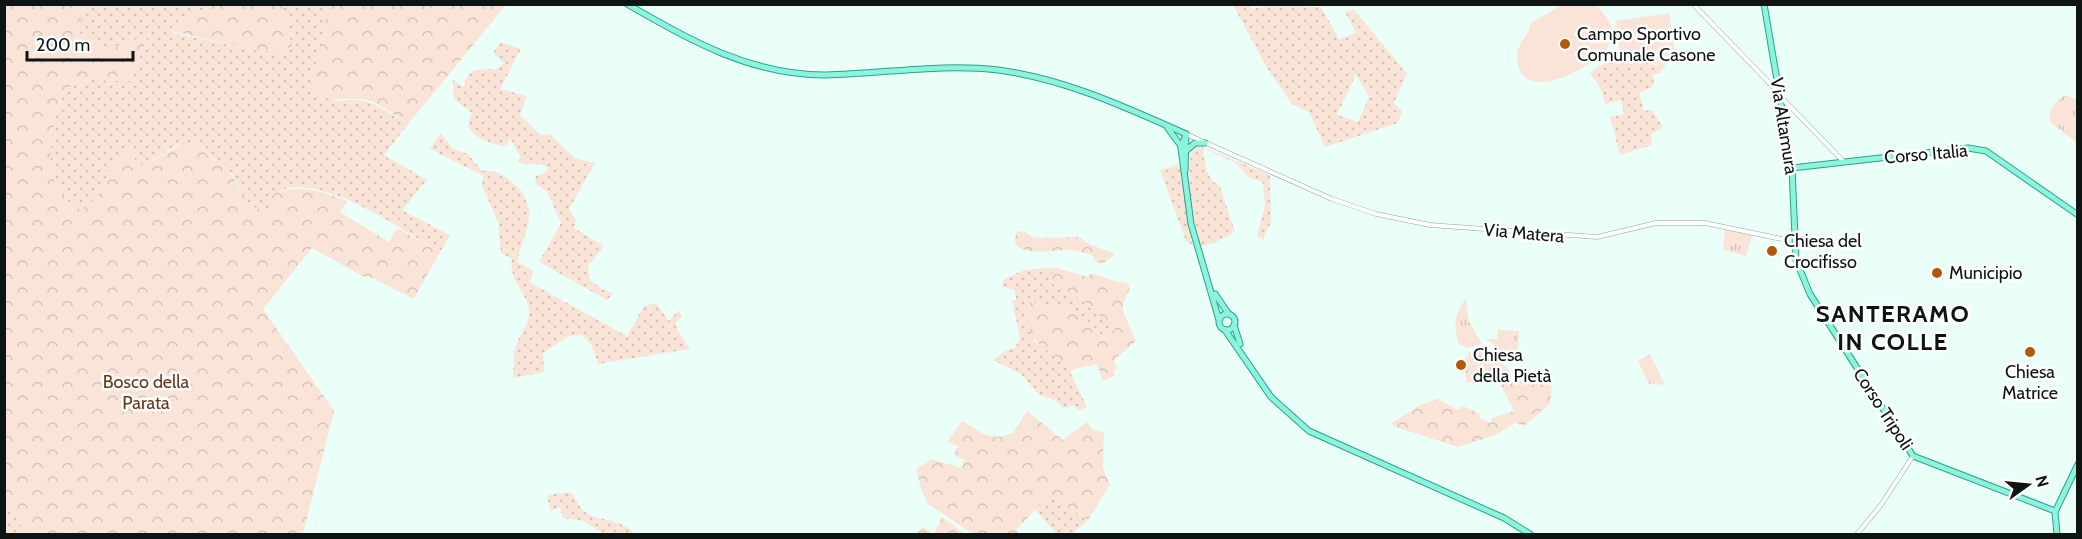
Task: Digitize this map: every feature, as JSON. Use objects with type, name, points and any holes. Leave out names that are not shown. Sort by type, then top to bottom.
[{"type":"main road","points":[[627,4],[717,53],[758,66],[824,75],[964,68],[1020,74],[1079,89],[1186,134],[1185,173],[1193,232],[1219,325],[1225,330],[1277,403],[1314,434],[1504,518],[1530,534]]},
{"type":"main road","name":"Via Altamura","points":[[1764,4],[1792,168],[1796,260]]},
{"type":"main road","points":[[1164,124],[1184,149]]},
{"type":"main road","points":[[1184,149],[1195,143],[1205,143]]},
{"type":"main road","name":"Corso Italia","points":[[1792,168],[1968,148],[1986,151],[2078,214]]},
{"type":"main road","name":"Corso Tripoli","points":[[1796,260],[1810,294],[1913,456],[2055,511]]},
{"type":"main road","points":[[1206,277],[1221,305],[1235,319],[1237,337],[1252,369]]},
{"type":"main road","points":[[1219,320],[1222,315],[1229,314]]},
{"type":"main road","points":[[1225,330],[1234,325]]},
{"type":"main road","points":[[2057,534],[2055,511],[2078,464]]},
{"type":"street","points":[[1693,4],[1845,162]]},
{"type":"street","name":"Via Matera","points":[[1186,134],[1361,210],[1430,225],[1597,237],[1653,224],[1692,222],[1710,223],[1783,239]]},
{"type":"street","points":[[1783,239],[1795,232]]},
{"type":"street","points":[[1783,239],[1795,245]]},
{"type":"street","points":[[1857,534],[1881,505],[1913,456]]},
{"type":"green space","points":[[324,4],[506,5],[409,123],[372,102],[361,99],[320,97],[310,80],[325,33]]},
{"type":"green space","name":"Bosco della Parata","points":[[4,5],[85,5],[78,30],[82,35],[109,50],[133,40],[147,38],[130,81],[93,80],[78,83],[67,89],[60,101],[51,144],[52,170],[60,192],[80,209],[89,205],[96,198],[115,162],[126,147],[130,148],[136,162],[143,166],[184,143],[199,147],[215,161],[223,160],[249,206],[272,212],[269,196],[289,189],[318,191],[348,201],[340,212],[389,242],[397,228],[440,252],[414,299],[368,276],[364,277],[312,248],[263,309],[334,411],[303,534],[28,534],[8,508],[5,509]]},
{"type":"green space","points":[[85,5],[215,5],[174,23],[173,33],[259,51],[288,34],[283,5],[324,5],[325,33],[310,80],[337,101],[368,102],[409,123],[384,155],[427,180],[402,210],[450,235],[440,252],[370,211],[332,194],[313,189],[295,187],[272,195],[269,197],[273,212],[248,206],[232,173],[199,147],[177,145],[143,166],[136,162],[130,148],[116,162],[102,190],[89,205],[80,209],[69,202],[60,192],[55,181],[50,157],[52,131],[62,97],[71,86],[85,81],[130,80],[147,38],[133,40],[109,50],[82,35],[78,30]]},
{"type":"green space","points":[[215,5],[283,5],[292,46],[279,52],[259,51],[171,31],[173,23]]},
{"type":"green space","points":[[1233,5],[1250,5],[1251,9],[1269,6],[1321,7],[1339,39],[1356,33],[1345,12],[1354,10],[1407,73],[1394,103],[1402,111],[1398,123],[1325,147],[1309,112],[1292,104],[1267,68]],"holes":[[[1356,74],[1369,97],[1358,122],[1337,115]]]},
{"type":"green space","name":"Campo Sportivo Comunale Casone","points":[[1562,5],[1597,5],[1610,22],[1612,32],[1610,42],[1599,56],[1572,73],[1542,82],[1529,80],[1521,72],[1517,56],[1519,47],[1531,23]]},
{"type":"green space","points":[[1669,13],[1676,57],[1658,64],[1616,53],[1619,49],[1616,21]]},
{"type":"green space","points":[[501,42],[521,49],[500,89],[527,96],[520,115],[542,136],[550,134],[576,159],[595,163],[569,209],[576,220],[574,228],[604,246],[588,266],[590,280],[602,289],[613,293],[607,300],[539,262],[561,223],[547,192],[535,183],[536,176],[548,171],[547,167],[518,161],[521,158],[510,138],[506,146],[490,143],[480,138],[468,127],[470,116],[473,114],[454,99],[453,80],[463,87],[468,75],[474,70],[497,69],[504,63],[493,53]]},
{"type":"green space","points":[[1616,54],[1656,65],[1667,62],[1661,72],[1653,75],[1654,84],[1651,88],[1639,93],[1644,111],[1652,110],[1663,127],[1651,135],[1652,145],[1620,155],[1610,117],[1624,114],[1621,100],[1605,104],[1600,87],[1590,73]]},
{"type":"green space","points":[[2066,95],[2077,100],[2077,143],[2050,122],[2050,113],[2054,106]]},
{"type":"green space","points":[[441,133],[453,149],[468,154],[482,171],[497,173],[505,177],[523,195],[529,216],[517,262],[534,271],[529,282],[627,336],[644,306],[656,303],[669,321],[679,310],[682,317],[676,322],[677,330],[690,349],[598,364],[592,346],[582,335],[569,336],[543,353],[544,372],[513,378],[516,345],[529,316],[528,304],[515,280],[512,259],[501,253],[498,222],[482,186],[483,176],[430,149]]},
{"type":"green space","points":[[1197,145],[1270,175],[1271,222],[1263,240],[1257,236],[1265,205],[1263,183],[1247,176],[1236,163],[1204,149],[1207,170],[1212,180],[1220,186],[1235,232],[1200,247],[1192,209],[1189,178],[1189,164]]},
{"type":"green space","points":[[1179,164],[1183,176],[1192,245],[1186,241],[1160,170]]},
{"type":"green space","points":[[1725,229],[1752,236],[1746,256],[1723,250]]},
{"type":"green space","points":[[1023,231],[1035,238],[1080,237],[1087,243],[1115,254],[1103,264],[1096,262],[1092,255],[1078,251],[1040,252],[1023,249],[1017,246],[1015,240],[1017,232]]},
{"type":"green space","points":[[1046,268],[1053,272],[1052,283],[1084,301],[1116,328],[1104,339],[1087,321],[1071,310],[1027,302],[1034,341],[1075,369],[1070,372],[1087,407],[1078,411],[1074,405],[1064,408],[1055,400],[1039,395],[1021,374],[993,360],[1005,351],[1015,348],[1020,338],[1012,300],[1016,300],[1015,291],[1002,286],[1004,279],[1024,270]]},
{"type":"green space","points":[[1046,268],[1058,268],[1087,277],[1092,273],[1127,283],[1130,288],[1123,304],[1123,311],[1136,341],[1114,360],[1117,369],[1113,370],[1115,376],[1103,381],[1097,364],[1075,369],[1045,349],[1033,336],[1029,328],[1027,302],[1071,310],[1087,321],[1104,339],[1115,329],[1084,301],[1051,283],[1053,273]]},
{"type":"green space","points":[[1466,299],[1469,322],[1482,344],[1468,348],[1459,344],[1455,326],[1459,309]]},
{"type":"green space","points":[[1498,330],[1519,331],[1518,349],[1523,358],[1512,362],[1487,339],[1497,339]]},
{"type":"green space","points":[[1486,349],[1510,370],[1510,375],[1466,383],[1465,357],[1468,353]]},
{"type":"green space","points":[[1650,354],[1665,385],[1649,384],[1638,361]]},
{"type":"green space","points":[[1519,376],[1537,384],[1552,383],[1550,404],[1524,426],[1515,423],[1496,435],[1458,447],[1393,426],[1392,423],[1420,405],[1438,399],[1458,410],[1463,406],[1479,413],[1480,418],[1491,423],[1492,418],[1514,411],[1500,384],[1517,380]]},
{"type":"green space","points":[[1027,411],[1063,440],[1087,422],[1093,430],[1104,432],[1103,467],[1110,485],[1088,520],[1049,495],[1016,530],[1020,534],[973,534],[928,504],[916,469],[931,459],[962,468],[964,460],[954,455],[958,446],[947,442],[962,421],[986,435],[1005,436],[1013,433]]},
{"type":"green space","points":[[571,492],[587,513],[621,524],[635,534],[604,534],[583,521],[563,518],[560,508],[550,511],[547,495]]},
{"type":"green space","points":[[1049,495],[1088,520],[1072,534],[1057,534],[1035,510]]},
{"type":"green space","points":[[8,508],[28,534],[5,534],[4,509]]},
{"type":"green space","points":[[942,517],[965,534],[934,534]]},
{"type":"green space","points":[[923,527],[934,534],[915,534]]},
{"type":"place","name":"Campo Sportivo Comunale Casone","points":[[1565,44]]},
{"type":"place","name":"Chiesa del Crocifisso","points":[[1772,251]]},
{"type":"place","name":"Municipio","points":[[1937,273]]},
{"type":"place","name":"Chiesa Matrice","points":[[2030,352]]},
{"type":"place","name":"Chiesa della Pietà","points":[[1461,365]]},
{"type":"district","name":"SANTERAMO IN COLLE","points":[[1893,327]]}]
